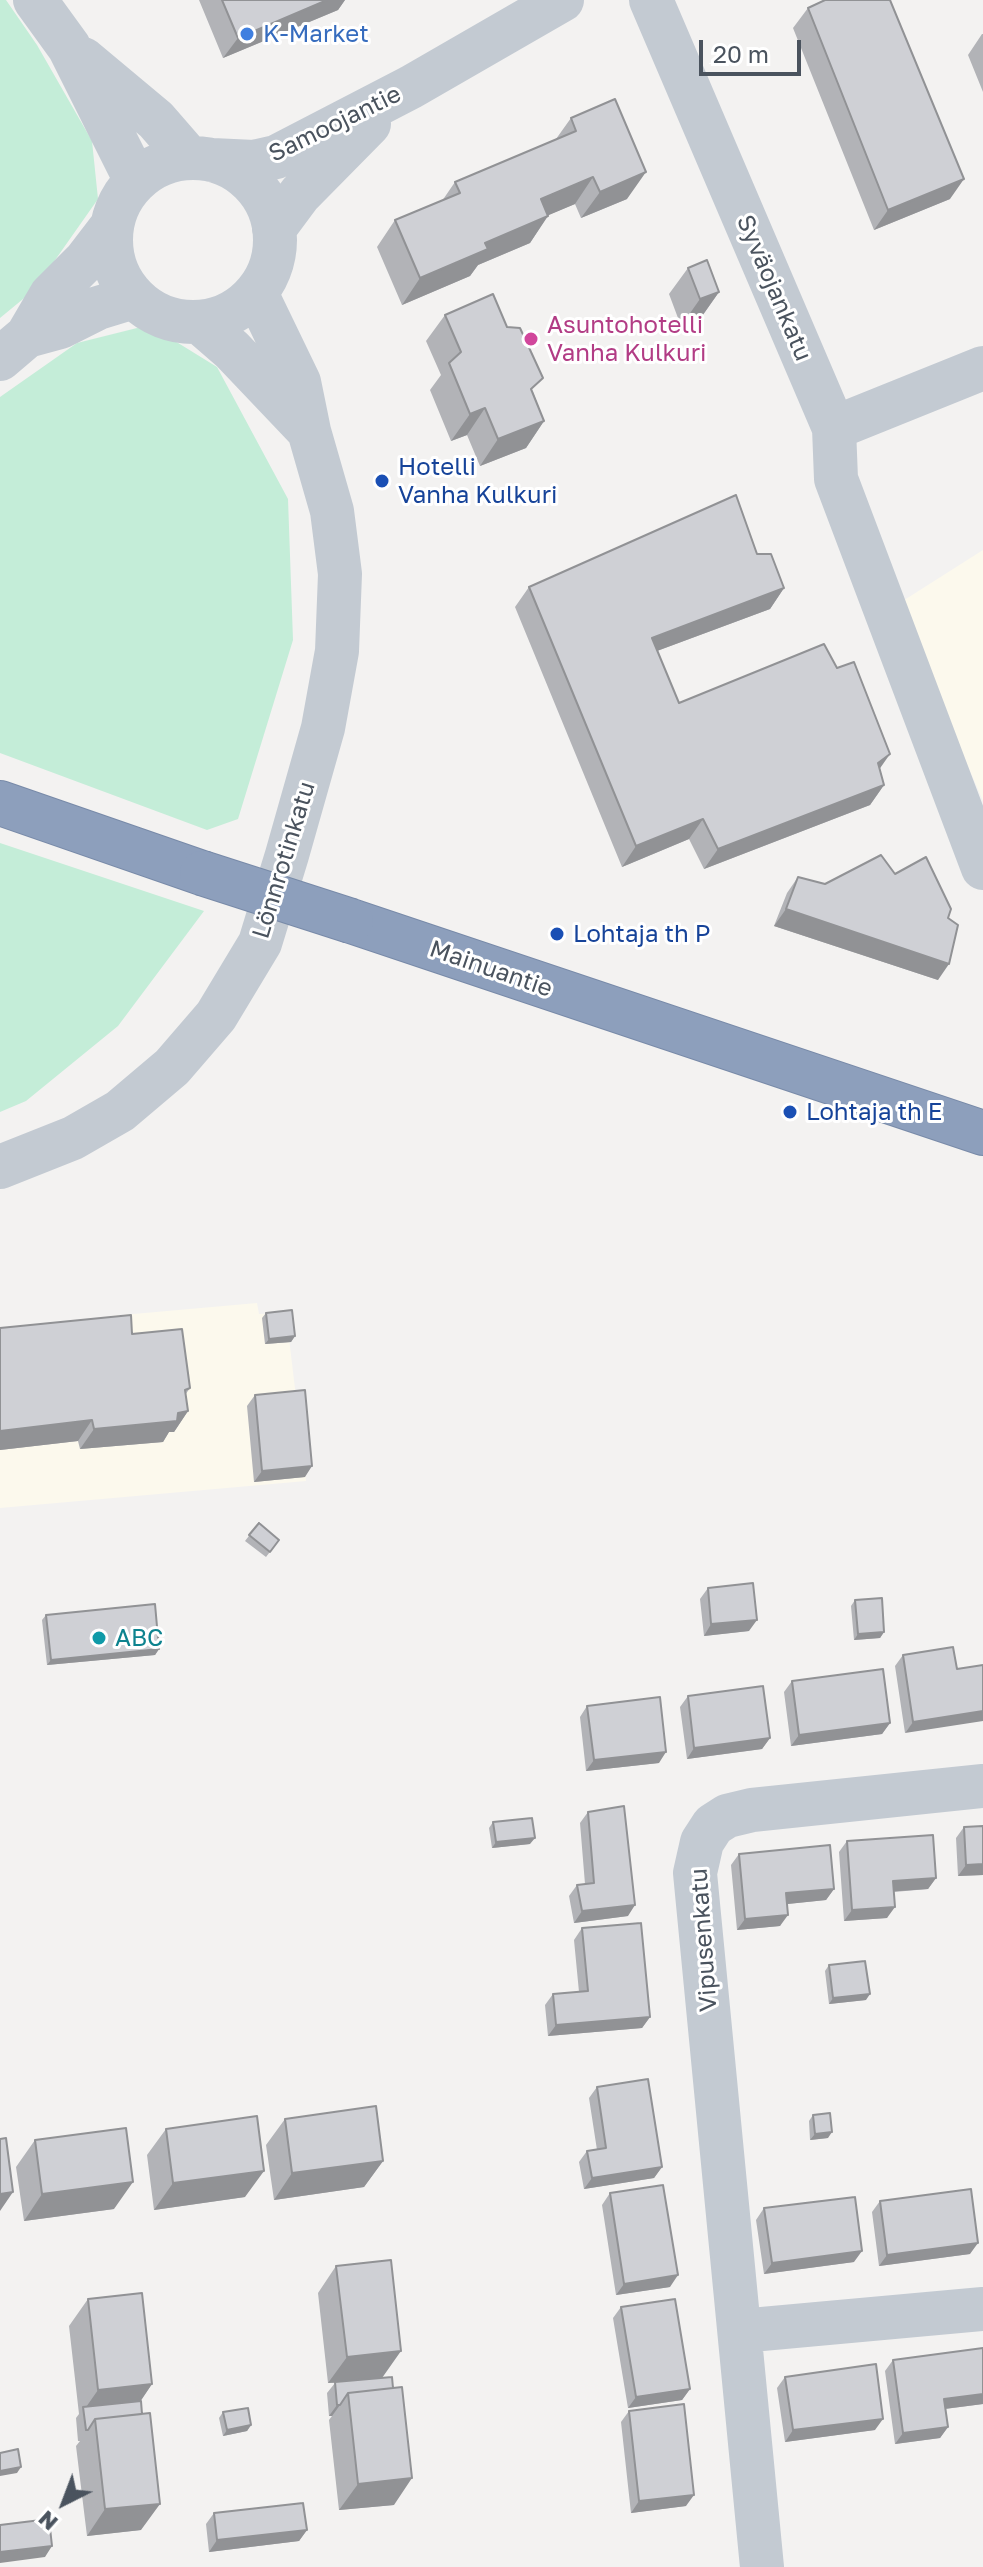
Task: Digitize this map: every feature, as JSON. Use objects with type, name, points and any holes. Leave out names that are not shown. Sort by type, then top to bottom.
[{"type":"highway","name":"Mainuantie","points":[[0,803],[983,1133]]},
{"type":"street","points":[[35,0],[69,47],[136,181]]},
{"type":"street","name":"Samoojantie","points":[[200,159],[254,162],[276,157],[411,87],[562,0]]},
{"type":"street","name":"Syväojankatu","points":[[651,0],[834,428]]},
{"type":"street","points":[[69,47],[200,159]]},
{"type":"street","name":"Samoojantie","points":[[274,229],[300,194],[351,140],[411,87]]},
{"type":"street","points":[[13,348],[51,295],[86,260],[109,230],[115,209],[136,181],[155,168],[200,159],[230,167],[250,181],[262,196],[274,229],[272,263],[256,293],[230,313],[202,324],[168,318],[134,297],[122,281],[113,256],[109,230]]},
{"type":"street","name":"Lönnrotinkatu","points":[[0,1167],[73,1138],[108,1118],[172,1067],[216,1016],[260,943],[323,728],[337,651],[340,574],[332,511],[309,431],[299,382],[256,293]]},
{"type":"street","points":[[13,348],[98,308],[134,297]]},
{"type":"street","name":"Lönnrotinkatu","points":[[202,324],[232,350],[309,431]]},
{"type":"street","points":[[983,368],[834,428],[836,479],[983,868]]},
{"type":"street","name":"Vipusenkatu","points":[[762,2567],[695,1873],[702,1842],[713,1825],[727,1816],[752,1810],[983,1786]]},
{"type":"street","points":[[740,2331],[983,2309]]},
{"type":"shaded area","points":[[983,550],[983,801],[898,604]]},
{"type":"shaded area","points":[[257,1303],[259,1314],[286,1313],[306,1481],[0,1508],[0,1347],[116,1334],[111,1316]]},
{"type":"green space","points":[[0,0],[6,0],[37,45],[92,141],[98,199],[34,290],[0,318]]},
{"type":"green space","points":[[149,325],[217,367],[288,499],[293,640],[238,819],[207,830],[0,753],[0,397],[77,343]]},
{"type":"green space","points":[[0,843],[204,911],[118,1026],[26,1101],[0,1112]]},
{"type":"building","points":[[222,0],[327,0],[238,38]]},
{"type":"building","points":[[825,0],[890,0],[964,179],[888,210],[808,8]]},
{"type":"building","points":[[615,99],[646,172],[600,192],[593,177],[541,199],[548,216],[485,243],[488,249],[420,278],[395,220],[460,193],[455,182],[576,131],[571,118]]},
{"type":"building","points":[[707,260],[719,292],[700,299],[688,268]]},
{"type":"building","points":[[493,294],[507,327],[520,328],[543,378],[531,389],[544,421],[498,439],[485,408],[470,414],[449,363],[461,352],[445,315]]},
{"type":"building","points":[[736,495],[757,554],[771,554],[784,588],[652,638],[679,703],[824,644],[837,668],[854,662],[890,754],[878,763],[884,785],[718,849],[703,819],[636,846],[529,587]]},
{"type":"building","points":[[881,855],[895,874],[926,857],[951,909],[948,918],[958,925],[949,964],[786,909],[798,877],[825,884]]},
{"type":"building","points":[[292,1310],[295,1336],[269,1339],[266,1313]]},
{"type":"building","points":[[131,1315],[132,1334],[182,1329],[190,1388],[185,1390],[188,1411],[178,1413],[177,1421],[94,1429],[92,1420],[0,1431],[0,1328]]},
{"type":"building","points":[[305,1390],[312,1466],[262,1471],[255,1395]]},
{"type":"building","points":[[259,1523],[279,1540],[270,1552],[249,1535]]},
{"type":"building","points":[[753,1583],[757,1620],[711,1624],[708,1588]]},
{"type":"building","points":[[882,1598],[884,1632],[858,1634],[855,1600]]},
{"type":"building","name":"ABC","points":[[155,1604],[159,1649],[51,1660],[46,1615]]},
{"type":"building","points":[[953,1647],[957,1669],[983,1665],[983,1711],[913,1722],[903,1655]]},
{"type":"building","points":[[883,1669],[890,1723],[799,1735],[792,1681]]},
{"type":"building","points":[[763,1686],[770,1738],[694,1748],[688,1696]]},
{"type":"building","points":[[660,1697],[666,1752],[594,1760],[587,1706]]},
{"type":"building","points":[[624,1806],[635,1905],[582,1911],[577,1885],[594,1883],[588,1812]]},
{"type":"building","points":[[532,1818],[535,1838],[496,1842],[493,1822]]},
{"type":"building","points":[[983,1826],[983,1864],[966,1865],[964,1827]]},
{"type":"building","points":[[933,1835],[936,1878],[893,1881],[895,1907],[852,1910],[847,1841]]},
{"type":"building","points":[[830,1845],[834,1889],[786,1893],[788,1915],[745,1919],[739,1854]]},
{"type":"building","points":[[641,1923],[650,2017],[556,2025],[553,1994],[588,1991],[582,1928]]},
{"type":"building","points":[[865,1961],[870,1994],[833,1998],[829,1965]]},
{"type":"building","points":[[648,2079],[662,2167],[592,2178],[587,2151],[606,2148],[597,2087]]},
{"type":"building","points":[[376,2106],[383,2161],[292,2173],[285,2119]]},
{"type":"building","points":[[830,2113],[832,2132],[815,2134],[813,2115]]},
{"type":"building","points":[[257,2116],[264,2171],[173,2183],[166,2129]]},
{"type":"building","points":[[126,2128],[133,2182],[42,2194],[35,2140]]},
{"type":"building","points":[[6,2138],[13,2192],[0,2194],[0,2139]]},
{"type":"building","points":[[663,2185],[678,2275],[624,2284],[610,2193]]},
{"type":"building","points":[[971,2189],[978,2243],[887,2255],[880,2201]]},
{"type":"building","points":[[855,2197],[862,2251],[772,2263],[764,2208]]},
{"type":"building","points":[[391,2260],[401,2351],[347,2357],[336,2266]]},
{"type":"building","points":[[142,2293],[152,2384],[98,2390],[88,2299]]},
{"type":"building","points":[[675,2299],[690,2389],[636,2397],[621,2307]]},
{"type":"building","points":[[983,2348],[983,2394],[944,2399],[948,2427],[903,2433],[893,2360]]},
{"type":"building","points":[[876,2364],[883,2419],[793,2430],[785,2377]]},
{"type":"building","points":[[392,2377],[393,2388],[348,2393],[337,2405],[335,2382]]},
{"type":"building","points":[[402,2387],[412,2478],[358,2484],[348,2393]]},
{"type":"building","points":[[141,2401],[142,2414],[95,2419],[86,2430],[83,2407]]},
{"type":"building","points":[[684,2404],[694,2495],[639,2501],[629,2411]]},
{"type":"building","points":[[248,2408],[251,2425],[227,2430],[223,2412]]},
{"type":"building","points":[[150,2413],[160,2504],[105,2509],[95,2419]]},
{"type":"building","points":[[18,2449],[21,2467],[0,2471],[0,2453]]},
{"type":"building","points":[[303,2503],[307,2530],[217,2540],[214,2513]]},
{"type":"building","points":[[49,2519],[52,2546],[0,2552],[0,2525]]},
{"type":"place","name":"K-Market","points":[[247,34]]},
{"type":"place","name":"Asuntohotelli Vanha Kulkuri","points":[[531,339]]},
{"type":"place","name":"Hotelli Vanha Kulkuri","points":[[382,481]]},
{"type":"place","name":"Lohtaja th P","points":[[557,934]]},
{"type":"place","name":"Lohtaja th E","points":[[790,1112]]},
{"type":"place","name":"ABC","points":[[99,1638]]}]
